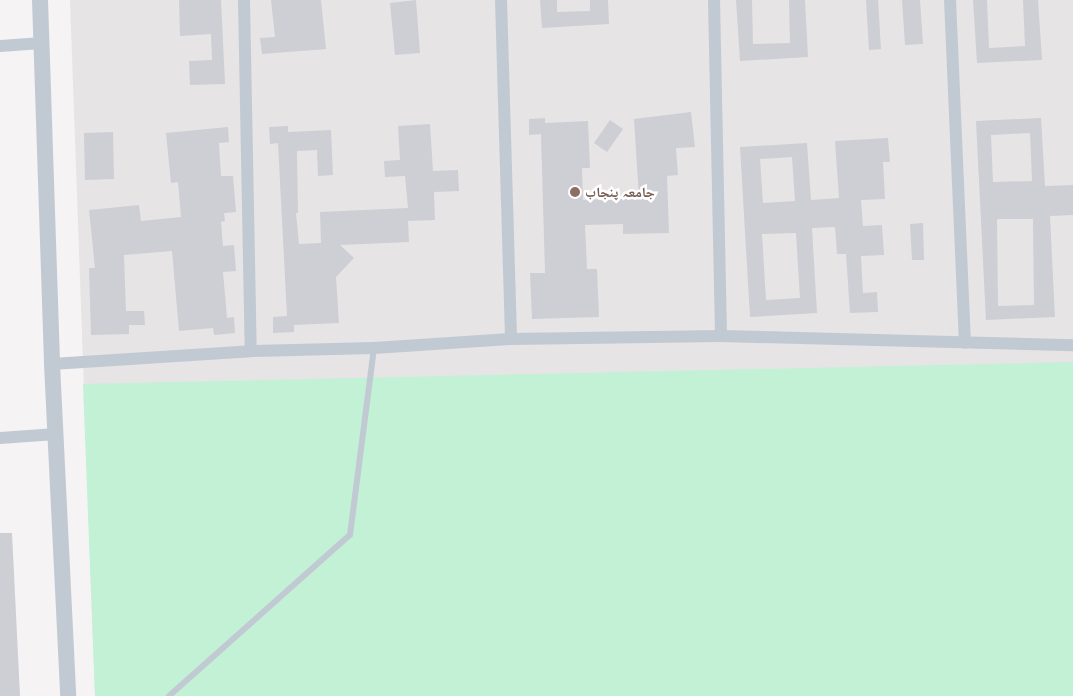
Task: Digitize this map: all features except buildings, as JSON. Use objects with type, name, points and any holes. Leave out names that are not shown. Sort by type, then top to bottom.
[{"type":"street","points":[[40,0],[52,364],[68,696]]},
{"type":"street","points":[[244,0],[251,351]]},
{"type":"street","points":[[501,0],[512,338]]},
{"type":"street","points":[[714,0],[721,336]]},
{"type":"street","points":[[950,0],[965,344]]},
{"type":"street","points":[[0,46],[42,43]]},
{"type":"street","points":[[52,364],[251,351],[374,348],[512,338],[721,336],[965,344],[1073,345]]},
{"type":"street","points":[[0,438],[56,434]]},
{"type":"lane","points":[[169,696],[350,535],[374,348]]},
{"type":"shaded area","name":"جامعہ پنجاب","points":[[70,0],[1073,0],[1073,696],[95,696]]},
{"type":"green space","points":[[1073,362],[1073,696],[95,696],[83,384]]},
{"type":"place","name":"جامعہ پنجاب","points":[[575,192]]}]
